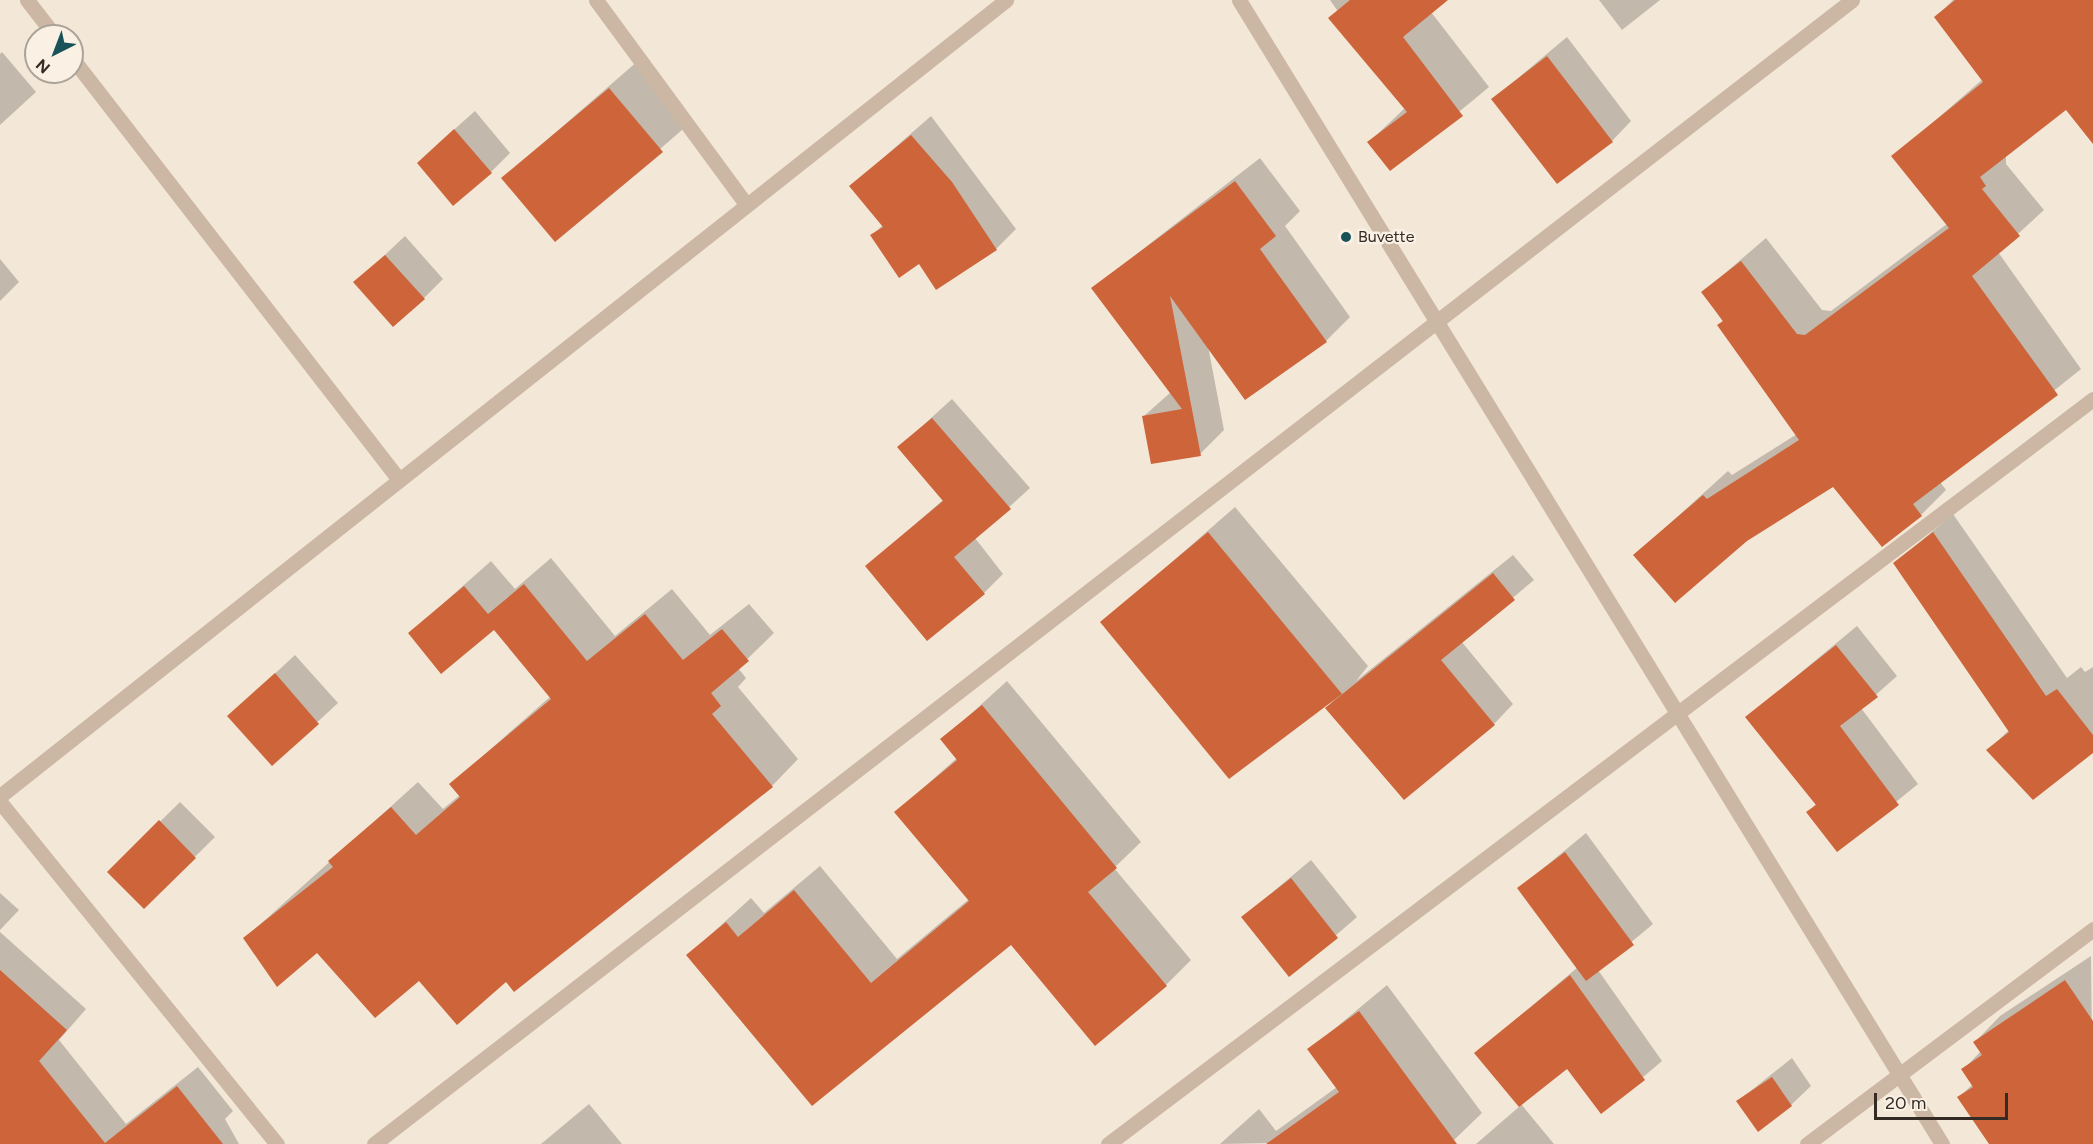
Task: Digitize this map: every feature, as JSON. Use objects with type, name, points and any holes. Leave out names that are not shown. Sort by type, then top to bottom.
[{"type":"street","points":[[27,0],[46,24]]},
{"type":"street","points":[[596,0],[746,204]]},
{"type":"street","points":[[0,796],[397,477],[1006,0]]},
{"type":"street","points":[[1239,0],[1942,1144]]},
{"type":"street","points":[[374,1144],[1852,0]]},
{"type":"street","points":[[84,73],[397,477]]},
{"type":"street","points":[[1108,1144],[2093,399]]},
{"type":"street","points":[[0,802],[277,1144]]},
{"type":"street","points":[[1807,1144],[2093,929]]},
{"type":"building","points":[[1350,0],[1448,0],[1403,37],[1463,116],[1390,171],[1367,142],[1407,112],[1328,18]]},
{"type":"building","points":[[1955,0],[2093,0],[2093,144],[2066,110],[1980,177],[1986,186],[1982,189],[2020,236],[1972,276],[2058,395],[1913,504],[1922,516],[1882,547],[1833,487],[1747,541],[1675,603],[1633,555],[1703,495],[1707,499],[1799,440],[1717,325],[1723,321],[1701,292],[1741,261],[1797,334],[1805,335],[1949,228],[1891,156],[1983,82],[1934,17]]},
{"type":"building","points":[[1547,56],[1613,142],[1557,184],[1491,99]]},
{"type":"building","points":[[609,88],[663,152],[555,242],[501,178]]},
{"type":"building","points":[[454,129],[492,173],[453,206],[417,163]]},
{"type":"building","points":[[911,135],[952,182],[997,250],[936,290],[919,264],[899,278],[870,235],[883,227],[849,186]]},
{"type":"building","points":[[1235,181],[1276,236],[1260,249],[1327,342],[1245,400],[1170,296],[1201,456],[1151,464],[1142,416],[1182,409],[1091,288]]},
{"type":"building","points":[[385,255],[425,299],[393,327],[353,282]]},
{"type":"building","points":[[932,418],[1011,509],[954,557],[985,594],[927,641],[865,566],[943,501],[897,447]]},
{"type":"building","points":[[1208,532],[1342,694],[1229,779],[1100,622]]},
{"type":"building","points":[[1933,532],[2046,696],[2057,689],[2093,735],[2093,753],[2033,800],[1986,750],[2009,732],[1893,563]]},
{"type":"building","points":[[1493,573],[1515,600],[1441,660],[1495,725],[1404,800],[1325,708]]},
{"type":"building","points":[[524,584],[587,661],[645,614],[683,660],[722,629],[749,661],[711,693],[721,706],[712,714],[773,787],[514,992],[506,982],[457,1025],[419,981],[375,1018],[317,953],[277,987],[243,938],[333,867],[328,861],[391,807],[416,835],[460,797],[449,784],[551,699],[494,630],[441,674],[408,633],[464,586],[488,614]]},
{"type":"building","points":[[1836,645],[1878,697],[1840,726],[1899,805],[1837,852],[1806,812],[1816,805],[1745,717]]},
{"type":"building","points":[[275,673],[319,724],[272,766],[227,716]]},
{"type":"building","points":[[982,705],[1117,868],[1088,892],[1167,986],[1095,1046],[1011,945],[812,1106],[686,955],[726,922],[738,937],[794,890],[871,983],[969,901],[894,812],[957,760],[940,739]]},
{"type":"building","points":[[159,820],[196,858],[144,909],[107,872]]},
{"type":"building","points":[[1565,852],[1634,945],[1586,981],[1517,888]]},
{"type":"building","points":[[1291,878],[1338,938],[1289,977],[1241,917]]},
{"type":"building","points":[[0,970],[67,1030],[39,1061],[105,1143],[177,1086],[223,1144],[0,1144]]},
{"type":"building","points":[[1570,975],[1645,1080],[1601,1114],[1567,1069],[1519,1107],[1474,1053]]},
{"type":"building","points":[[2065,980],[2093,1021],[2093,1144],[1989,1144],[1957,1097],[1973,1087],[1961,1069],[1982,1055],[1973,1042]]},
{"type":"building","points":[[1359,1011],[1457,1144],[1266,1144],[1339,1092],[1307,1049]]},
{"type":"building","points":[[1772,1077],[1792,1106],[1758,1132],[1736,1101]]},
{"type":"place","name":"Buvette","points":[[1346,237]]}]
